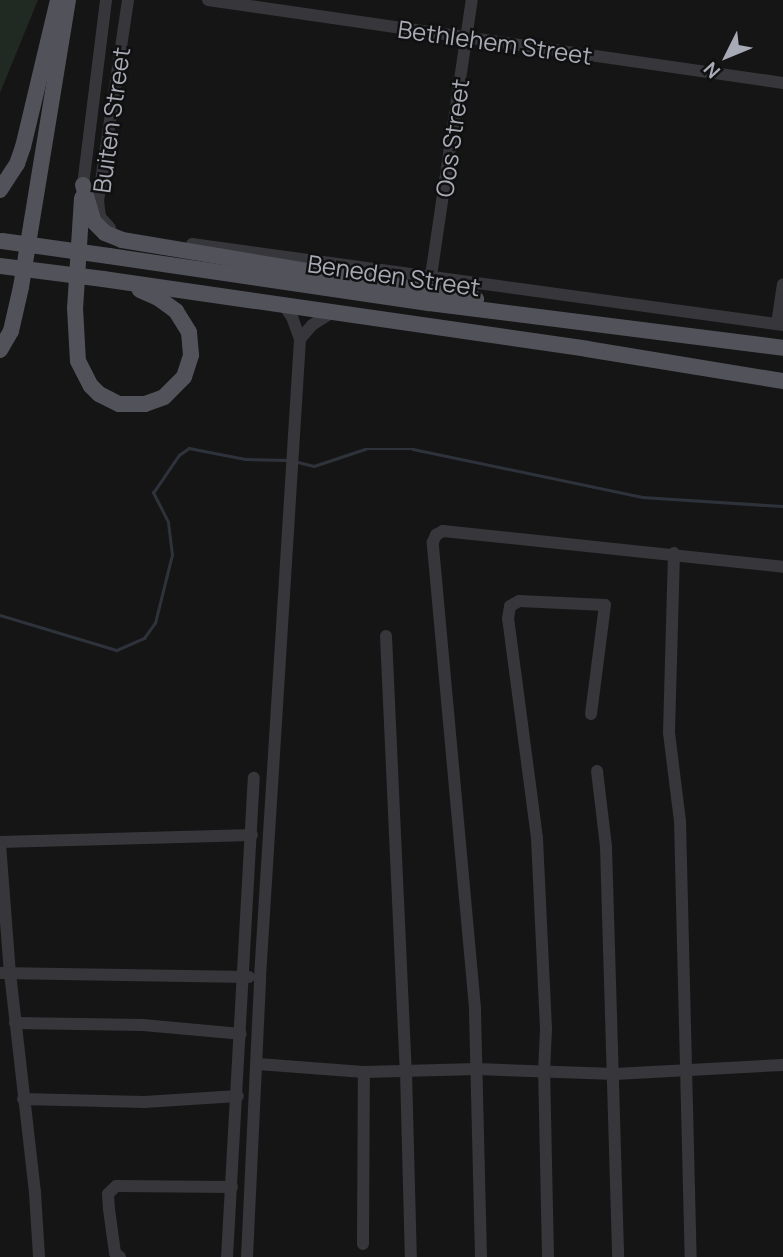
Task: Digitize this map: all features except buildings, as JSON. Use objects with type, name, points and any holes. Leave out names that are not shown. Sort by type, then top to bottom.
[{"type":"main road","points":[[0,190],[17,164],[23,147],[58,0]]},
{"type":"main road","points":[[0,349],[11,331],[21,287],[68,0]]},
{"type":"main road","points":[[0,266],[110,280],[168,303],[184,320],[189,331],[191,355],[178,385],[155,402],[127,405],[110,400],[91,386],[78,361],[75,309],[83,185]]},
{"type":"main road","points":[[83,185],[93,221],[105,233],[122,240],[477,299],[595,325]]},
{"type":"main road","name":"Beneden Street","points":[[1,241],[595,325],[783,348]]},
{"type":"main road","name":"Beneden Street","points":[[110,280],[783,381]]},
{"type":"street","points":[[83,185],[106,0]]},
{"type":"street","name":"Buiten Street","points":[[117,233],[100,217],[99,201],[128,0]]},
{"type":"street","name":"Bethlehem Street","points":[[208,0],[783,83]]},
{"type":"street","name":"Oos Street","points":[[431,275],[472,0]]},
{"type":"street","name":"Beneden Street","points":[[117,233],[780,325]]},
{"type":"street","points":[[780,325],[783,284]]},
{"type":"street","points":[[247,1257],[260,977],[300,339],[292,317],[282,304]]},
{"type":"street","points":[[300,339],[312,326],[333,312]]},
{"type":"street","points":[[481,1257],[475,1008],[433,542],[436,535],[443,531],[674,553],[783,567]]},
{"type":"street","points":[[674,553],[669,733],[680,821],[691,1257]]},
{"type":"street","points":[[548,1257],[544,1073],[546,1029],[537,838],[508,619],[510,606],[519,601],[605,604],[591,713]]},
{"type":"street","points":[[386,636],[406,1072],[411,1257]]},
{"type":"street","points":[[597,771],[606,847],[615,1074],[618,1257]]},
{"type":"street","points":[[227,1257],[254,778]]},
{"type":"street","points":[[39,1257],[35,1193],[15,1023],[5,973],[0,843],[252,835]]},
{"type":"street","points":[[5,973],[260,977]]},
{"type":"street","points":[[15,1023],[142,1025],[241,1034]]},
{"type":"street","points":[[258,1063],[364,1072],[477,1069],[615,1074],[783,1065]]},
{"type":"street","points":[[363,1244],[364,1072]]},
{"type":"street","points":[[23,1099],[144,1102],[238,1096]]},
{"type":"street","points":[[120,1257],[115,1253],[108,1194],[116,1186],[232,1187]]},
{"type":"shaded area","points":[[0,0],[38,0],[0,93]]},
{"type":"waterway","points":[[0,615],[117,650],[144,638],[155,623],[172,555],[168,522],[153,493],[179,455],[189,448],[245,459],[288,460]]},
{"type":"waterway","points":[[298,462],[314,466],[365,449],[413,449],[642,497],[783,506]]}]
